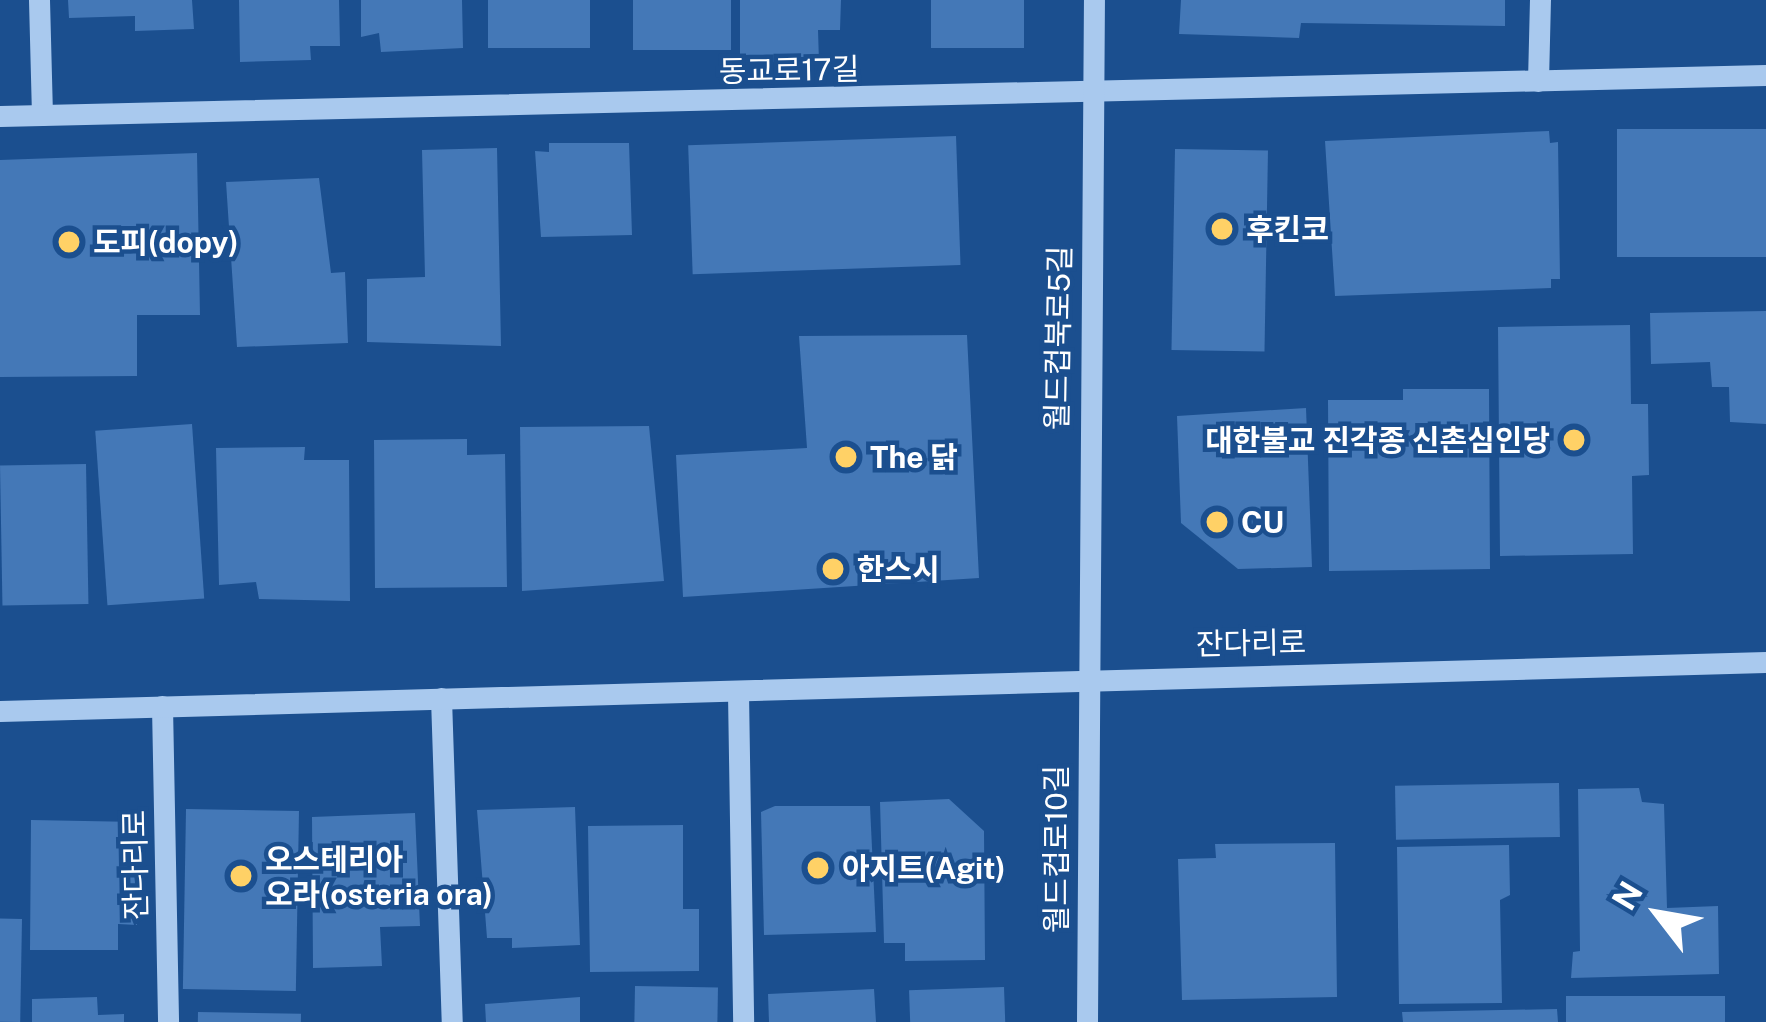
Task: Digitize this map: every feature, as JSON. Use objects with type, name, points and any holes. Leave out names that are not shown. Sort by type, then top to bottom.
[{"type":"street","points":[[39,0],[42,115]]},
{"type":"street","name":"월드컵북로5길","points":[[1085,676],[1094,0]]},
{"type":"street","points":[[1538,81],[1540,0]]},
{"type":"street","name":"동교로17길","points":[[0,116],[1766,75]]},
{"type":"street","name":"잔다리로","points":[[0,711],[738,693],[1085,676],[1766,662]]},
{"type":"street","name":"월드컵로10길","points":[[1085,676],[1087,1022]]},
{"type":"street","points":[[738,693],[743,1022]]},
{"type":"street","points":[[441,698],[452,1022]]},
{"type":"street","name":"잔다리로","points":[[162,706],[168,1022]]},
{"type":"building","points":[[68,0],[192,0],[194,29],[135,31],[135,16],[69,18]]},
{"type":"building","points":[[239,0],[339,0],[340,46],[310,46],[311,60],[240,62]]},
{"type":"building","points":[[361,0],[462,0],[463,48],[381,52],[379,33],[361,37]]},
{"type":"building","points":[[488,0],[590,0],[590,48],[488,48]]},
{"type":"building","points":[[633,0],[731,0],[731,50],[633,50]]},
{"type":"building","points":[[740,0],[841,0],[840,30],[818,30],[819,62],[740,62]]},
{"type":"building","points":[[931,0],[1024,0],[1024,48],[931,48]]},
{"type":"building","points":[[1181,0],[1505,0],[1505,26],[1301,23],[1299,38],[1179,34]]},
{"type":"building","points":[[1617,129],[1766,129],[1766,257],[1617,257]]},
{"type":"building","points":[[1549,131],[1550,143],[1558,142],[1560,279],[1551,279],[1551,288],[1335,296],[1325,141]]},
{"type":"building","points":[[956,136],[961,265],[693,274],[688,145]]},
{"type":"building","points":[[549,143],[629,143],[632,235],[541,237],[535,151],[549,152]]},
{"type":"building","points":[[497,148],[501,346],[367,342],[367,279],[425,277],[422,150]]},
{"type":"building","points":[[1175,149],[1268,151],[1264,352],[1171,350]]},
{"type":"building","points":[[197,153],[200,315],[137,315],[137,376],[0,377],[0,160]]},
{"type":"building","points":[[319,178],[331,273],[345,272],[348,343],[237,347],[226,182]]},
{"type":"building","points":[[1766,311],[1766,424],[1730,422],[1729,387],[1712,387],[1710,362],[1651,364],[1650,313]]},
{"type":"building","name":"대한불교 진각종 신촌심인당","points":[[1630,325],[1631,404],[1648,404],[1649,475],[1632,476],[1633,554],[1500,556],[1498,327]]},
{"type":"building","points":[[967,335],[979,578],[683,597],[676,455],[807,448],[799,336]]},
{"type":"building","points":[[1403,389],[1489,389],[1490,569],[1329,571],[1328,400],[1403,400]]},
{"type":"building","points":[[1306,408],[1312,567],[1238,569],[1181,523],[1177,416]]},
{"type":"building","points":[[192,424],[204,599],[107,605],[95,431]]},
{"type":"building","points":[[649,426],[664,581],[522,591],[520,427]]},
{"type":"building","points":[[467,439],[467,455],[505,454],[507,587],[375,588],[374,440]]},
{"type":"building","points":[[305,447],[304,460],[349,460],[350,601],[259,599],[256,582],[219,585],[216,448]]},
{"type":"building","points":[[86,464],[88,604],[2,605],[0,466]]},
{"type":"building","points":[[1559,783],[1560,837],[1396,840],[1395,786]]},
{"type":"building","points":[[1639,788],[1642,802],[1664,804],[1667,908],[1718,906],[1719,974],[1571,978],[1573,952],[1580,951],[1578,789]]},
{"type":"building","points":[[949,799],[984,831],[985,960],[905,961],[905,943],[884,943],[880,802]]},
{"type":"building","points":[[775,806],[870,806],[876,932],[764,935],[761,812]]},
{"type":"building","points":[[575,807],[580,945],[512,948],[512,938],[487,938],[477,810]]},
{"type":"building","points":[[186,809],[299,811],[296,991],[183,989]]},
{"type":"building","points":[[415,813],[420,926],[380,927],[382,966],[313,968],[312,817]]},
{"type":"building","points":[[31,820],[138,822],[137,925],[118,924],[118,950],[30,950]]},
{"type":"building","points":[[683,825],[683,909],[699,909],[699,971],[590,972],[588,826]]},
{"type":"building","points":[[1335,843],[1337,997],[1182,1000],[1178,859],[1216,858],[1215,844]]},
{"type":"building","points":[[1509,845],[1510,895],[1500,900],[1502,1003],[1399,1004],[1397,847]]},
{"type":"building","points":[[0,919],[22,919],[20,1022],[0,1022]]},
{"type":"building","points":[[635,986],[718,987],[717,1022],[634,1022]]},
{"type":"building","points":[[1004,987],[1005,1022],[910,1022],[909,990]]},
{"type":"building","points":[[874,989],[876,1022],[769,1022],[768,994]]},
{"type":"building","points":[[1566,996],[1725,996],[1725,1022],[1566,1022]]},
{"type":"building","points":[[97,997],[98,1015],[124,1014],[124,1022],[32,1022],[32,999]]},
{"type":"building","points":[[580,997],[580,1022],[486,1022],[485,1004]]},
{"type":"building","points":[[1557,1009],[1558,1022],[1403,1022],[1402,1012]]},
{"type":"building","points":[[198,1012],[301,1014],[301,1022],[198,1022]]},
{"type":"place","name":"후킨코","points":[[1222,229]]},
{"type":"place","name":"도피(dopy)","points":[[69,242]]},
{"type":"place","name":"대한불교 진각종 신촌심인당","points":[[1574,440]]},
{"type":"place","name":"The 닭","points":[[846,457]]},
{"type":"place","name":"CU","points":[[1217,522]]},
{"type":"place","name":"한스시","points":[[833,569]]},
{"type":"place","name":"아지트(Agit)","points":[[818,868]]},
{"type":"place","name":"오스테리아 오라(osteria ora)","points":[[241,876]]}]
